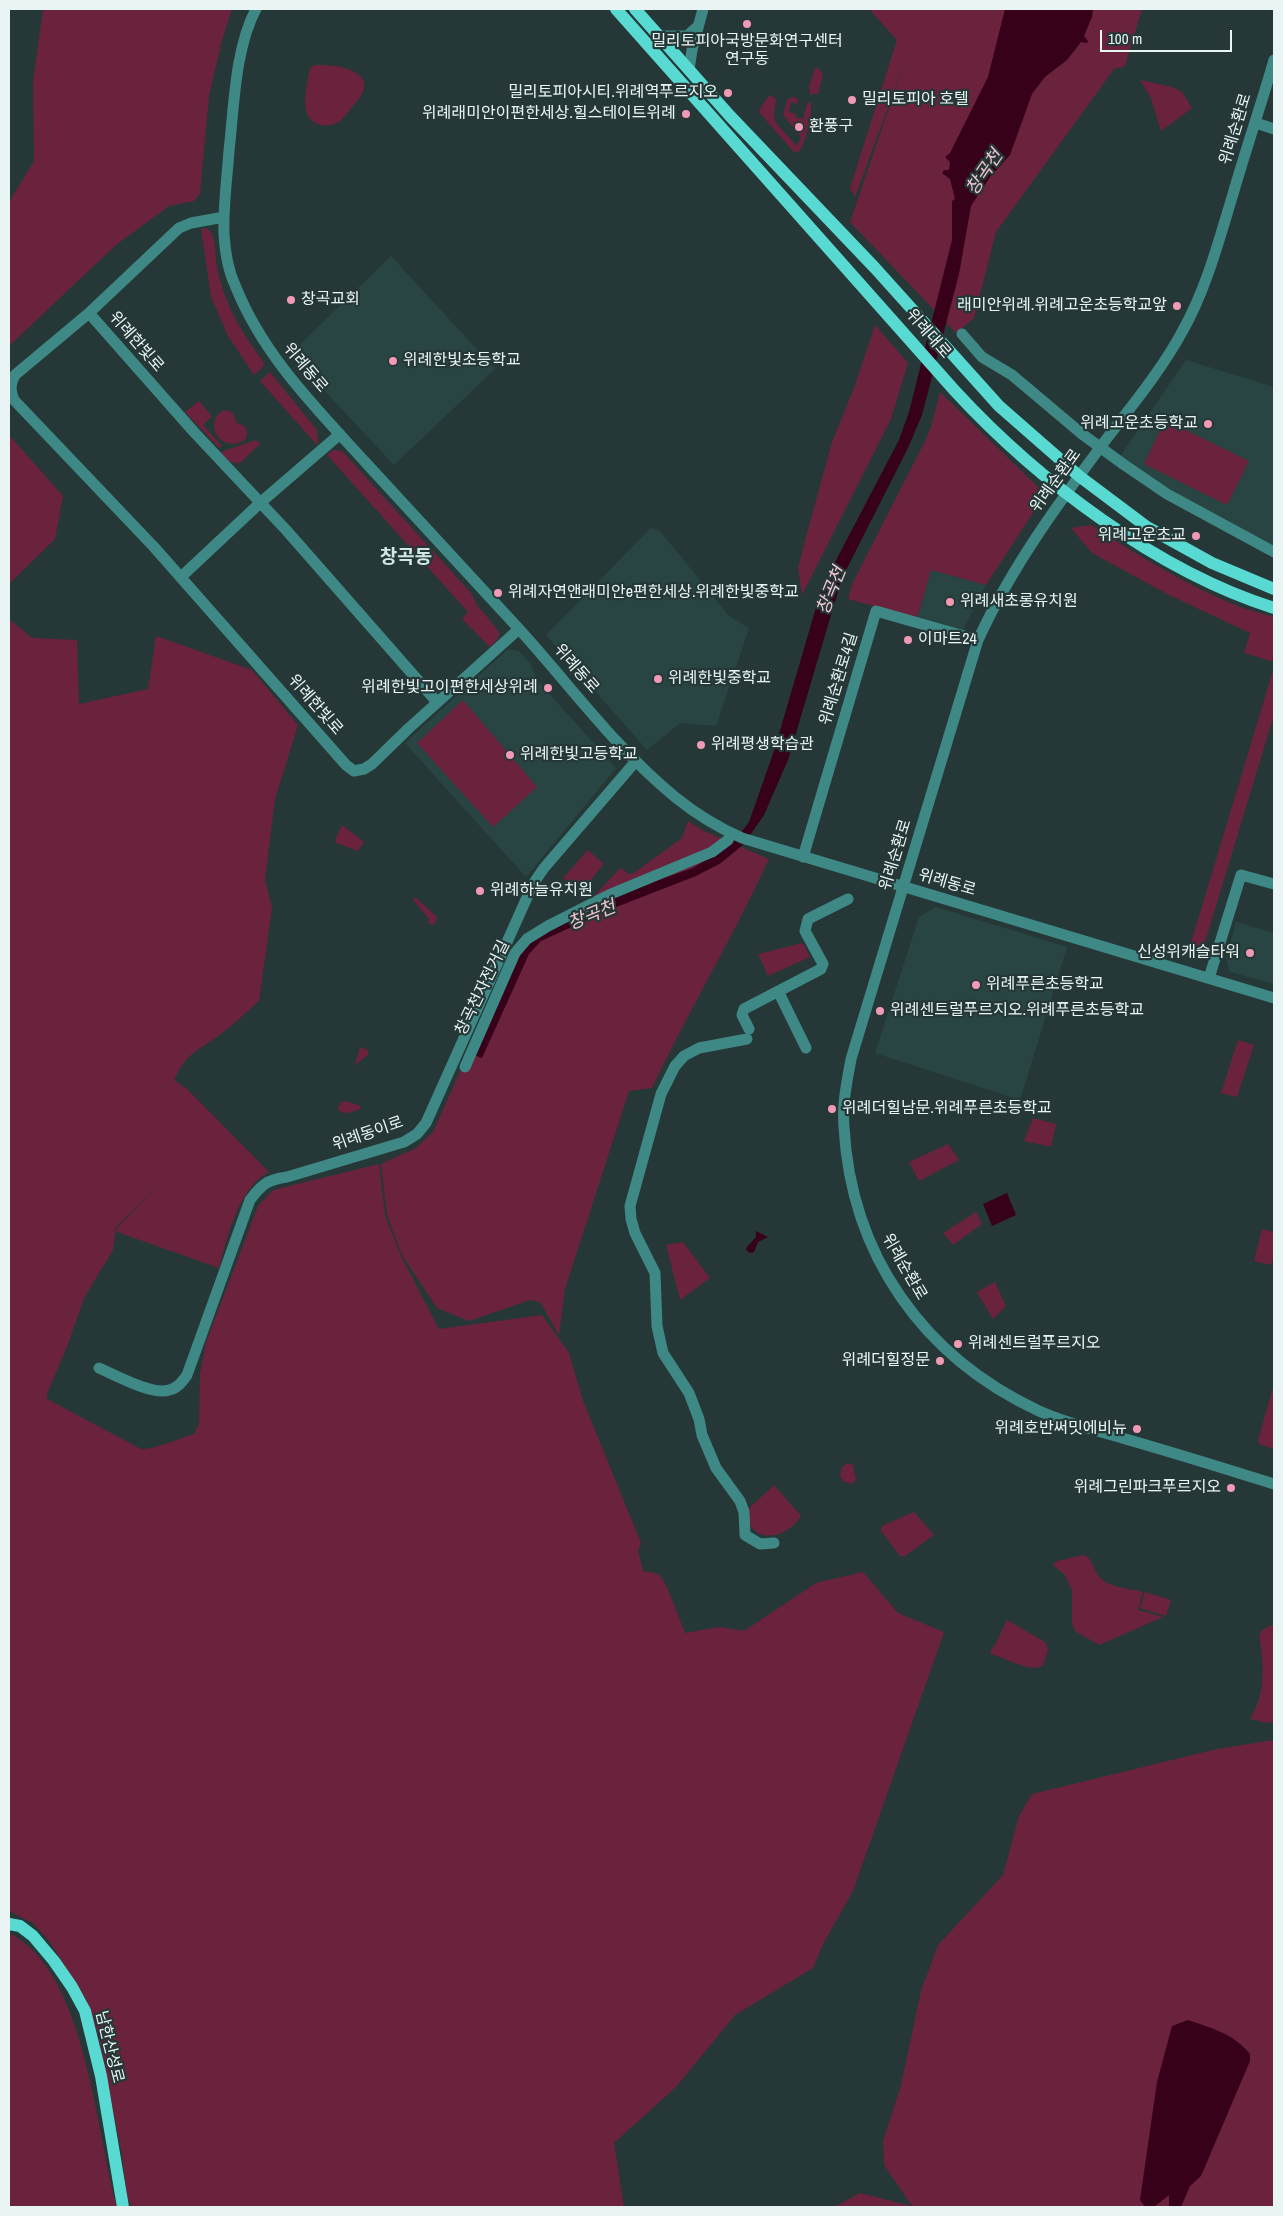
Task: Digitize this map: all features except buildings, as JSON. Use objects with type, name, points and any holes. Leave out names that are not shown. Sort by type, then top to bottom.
[{"type":"main road","name":"위례대로","points":[[616,9],[955,390],[1065,493],[1145,548],[1203,579],[1274,608]]},
{"type":"main road","name":"위례대로","points":[[636,9],[730,116],[875,268],[999,406],[1079,476],[1147,527],[1212,563],[1274,589]]},
{"type":"main road","name":"남한산성로","points":[[9,1924],[20,1926],[33,1936],[54,1961],[72,1987],[85,2011],[101,2076],[123,2207]]},
{"type":"street","name":"위례동로","points":[[256,9],[246,33],[240,56],[230,140],[224,217],[224,236],[233,283],[253,325],[275,360],[340,434],[519,629],[636,761],[674,797],[716,826],[742,838],[1274,998]]},
{"type":"street","points":[[689,70],[697,27],[703,9]]},
{"type":"street","points":[[660,36],[687,36],[697,27]]},
{"type":"street","name":"위례순환로","points":[[1274,60],[1256,123],[1199,298],[1183,332],[1159,369],[1065,493],[1000,595],[978,640],[851,1059],[845,1092],[844,1126],[852,1186],[861,1218],[874,1252],[899,1297],[938,1343],[973,1372],[1026,1404],[1064,1421],[1274,1484]]},
{"type":"street","points":[[1256,123],[1274,128]]},
{"type":"street","name":"위례한빛로","points":[[224,217],[191,222],[179,228],[90,313],[15,375],[11,382],[14,400],[116,506],[346,765],[354,770],[364,770],[372,764],[437,702],[519,629]]},
{"type":"street","name":"위례한빛로","points":[[90,313],[194,432],[260,503],[437,702]]},
{"type":"street","points":[[962,334],[982,357],[1012,375],[1082,434],[1123,464],[1167,494],[1274,552]]},
{"type":"street","points":[[181,577],[260,503],[340,434]]},
{"type":"street","name":"위례순환로4길","points":[[803,857],[876,611],[978,640]]},
{"type":"street","name":"위례동이로","points":[[99,1368],[154,1390],[168,1391],[180,1385],[186,1375],[250,1200],[259,1188],[271,1180],[287,1177],[404,1142],[426,1124],[533,884],[544,868],[636,761]]},
{"type":"street","name":"창곡천자전거길","points":[[465,1067],[515,952],[527,938],[611,894],[712,852],[728,840]]},
{"type":"street","points":[[1209,978],[1241,875],[1274,884]]},
{"type":"street","points":[[774,1543],[760,1544],[745,1535],[744,1512],[740,1501],[716,1468],[702,1435],[699,1419],[689,1393],[662,1353],[657,1326],[655,1273],[640,1246],[631,1219],[632,1197],[661,1094],[675,1066],[684,1056],[699,1048],[748,1034],[742,1015],[744,1009],[821,968],[822,964],[806,931],[808,919],[848,899]]},
{"type":"street","points":[[778,991],[806,1048]]},
{"type":"shaded area","points":[[43,9],[232,9],[222,40],[209,96],[200,194],[194,201],[169,206],[116,245],[9,346],[9,202],[34,161],[33,81]]},
{"type":"shaded area","points":[[869,9],[1142,9],[1125,66],[1114,69],[996,232],[974,318],[956,333],[850,222],[904,64],[855,197],[850,188],[896,43],[896,39]]},
{"type":"shaded area","points":[[315,65],[337,66],[348,69],[362,79],[364,86],[361,95],[343,118],[332,125],[319,125],[315,123],[307,112],[305,100],[310,68]]},
{"type":"shaded area","points":[[815,68],[818,68],[823,74],[818,94],[810,94],[809,87]]},
{"type":"shaded area","points":[[1140,80],[1172,87],[1182,92],[1192,108],[1161,131],[1151,98]]},
{"type":"shaded area","points":[[770,95],[776,99],[775,122],[797,146],[801,137],[783,115],[787,100],[792,97],[797,98],[798,104],[791,102],[789,112],[796,114],[795,117],[803,119],[808,102],[811,103],[808,130],[803,144],[797,153],[793,151],[759,112]]},
{"type":"shaded area","points":[[206,228],[210,231],[214,240],[220,281],[229,306],[241,329],[264,363],[263,367],[254,375],[228,336],[211,297],[201,229]]},
{"type":"shaded area","name":"위례한빛초등학교","points":[[391,256],[495,369],[394,465],[290,354]]},
{"type":"shaded area","points":[[875,325],[908,363],[891,419],[802,595],[798,568],[805,540],[832,442],[854,388]]},
{"type":"shaded area","name":"위례고운초등학교","points":[[1186,360],[1274,387],[1274,556],[1116,462]]},
{"type":"shaded area","points":[[270,372],[317,430],[318,442],[316,444],[260,381]]},
{"type":"shaded area","points":[[940,392],[1038,487],[1040,502],[986,585],[931,570],[917,618],[848,599],[852,584],[924,443],[931,427]]},
{"type":"shaded area","points":[[199,401],[212,416],[203,425],[222,446],[219,448],[185,412]]},
{"type":"shaded area","points":[[224,410],[232,412],[237,423],[246,428],[246,439],[237,443],[229,443],[222,441],[217,436],[214,422],[217,416]]},
{"type":"shaded area","points":[[1165,420],[1249,461],[1227,505],[1144,464]]},
{"type":"shaded area","points":[[9,435],[63,496],[55,539],[9,584]]},
{"type":"shaded area","points":[[256,440],[260,444],[240,463],[230,462],[221,453],[227,450]]},
{"type":"shaded area","points":[[333,450],[342,451],[471,593],[477,605],[500,633],[497,640],[490,647],[462,619],[468,612],[327,455]]},
{"type":"shaded area","points":[[1091,525],[1176,577],[1235,605],[1274,617],[1274,662],[1244,653],[1250,633],[1169,595],[1092,553],[1071,528]]},
{"type":"shaded area","name":"위례한빛중학교","points":[[651,528],[660,531],[729,616],[749,628],[716,726],[680,723],[647,750],[546,635]]},
{"type":"shaded area","name":"위례새초롱유치원","points":[[931,570],[986,585],[963,630],[917,618]]},
{"type":"shaded area","points":[[9,619],[32,638],[77,640],[79,704],[148,689],[156,636],[252,670],[298,725],[275,799],[265,879],[272,908],[259,1001],[223,1033],[192,1054],[183,1064],[174,1080],[187,1089],[269,1172],[259,1179],[242,1201],[230,1228],[219,1268],[117,1232],[117,1228],[159,1184],[116,1227],[113,1250],[84,1298],[68,1344],[47,1394],[47,1399],[141,1449],[160,1446],[194,1434],[199,1424],[200,1374],[206,1342],[258,1206],[273,1190],[379,1164],[385,1216],[401,1256],[439,1329],[542,1315],[569,1353],[583,1401],[641,1543],[638,1551],[643,1571],[659,1574],[667,1587],[685,1633],[719,1627],[744,1631],[816,1583],[863,1572],[898,1613],[944,1632],[853,1891],[823,1944],[813,1968],[735,2015],[676,2087],[614,2143],[624,2207],[132,2207],[127,2198],[122,2155],[98,2035],[86,1999],[49,1941],[33,1923],[9,1911]]},
{"type":"shaded area","name":"위례한빛고등학교","points":[[508,649],[519,651],[530,663],[538,681],[616,768],[526,877],[405,743]]},
{"type":"shaded area","points":[[1274,667],[1274,715],[1202,952],[1190,957],[1187,956]]},
{"type":"shaded area","points":[[463,700],[537,787],[493,827],[417,743]]},
{"type":"shaded area","points":[[688,821],[704,831],[769,859],[652,1088],[629,1091],[565,1289],[559,1335],[540,1302],[530,1300],[469,1321],[437,1308],[402,1255],[387,1215],[381,1164],[416,1148],[433,1132],[515,948],[585,906],[620,868],[629,874],[634,873],[682,838]]},
{"type":"shaded area","points":[[342,825],[364,842],[358,851],[336,843],[335,840]]},
{"type":"shaded area","points":[[588,850],[604,864],[580,893],[563,878]]},
{"type":"shaded area","points":[[415,897],[437,917],[434,925],[428,923],[429,919],[413,900]]},
{"type":"shaded area","name":"위례푸른초등학교","points":[[936,907],[1067,947],[1020,1100],[875,1053],[919,917]]},
{"type":"shaded area","points":[[1236,922],[1274,933],[1274,984],[1230,972],[1226,959]]},
{"type":"shaded area","points":[[803,943],[810,957],[768,976],[758,954]]},
{"type":"shaded area","points":[[1238,1040],[1254,1045],[1237,1097],[1221,1093]]},
{"type":"shaded area","points":[[360,1047],[368,1050],[368,1055],[355,1065]]},
{"type":"shaded area","points":[[346,1101],[361,1106],[360,1109],[348,1113],[340,1111],[338,1109],[340,1103]]},
{"type":"shaded area","points":[[1033,1118],[1056,1124],[1051,1147],[1024,1141]]},
{"type":"shaded area","points":[[948,1144],[959,1160],[919,1181],[909,1162]]},
{"type":"shaded area","points":[[976,1212],[982,1224],[953,1245],[943,1233]]},
{"type":"shaded area","points":[[1262,1229],[1274,1232],[1274,1254],[1271,1265],[1254,1261]]},
{"type":"shaded area","points":[[683,1242],[710,1278],[680,1300],[666,1245]]},
{"type":"shaded area","points":[[995,1282],[1006,1306],[993,1319],[977,1292]]},
{"type":"shaded area","points":[[1274,1384],[1274,1449],[1259,1444],[1258,1440]]},
{"type":"shaded area","points":[[847,1463],[853,1465],[856,1480],[852,1484],[843,1481],[840,1476],[842,1467]]},
{"type":"shaded area","points":[[774,1485],[801,1516],[787,1530],[769,1536],[753,1530],[749,1522],[747,1510]]},
{"type":"shaded area","points":[[914,1512],[934,1535],[905,1556],[900,1556],[881,1531],[882,1526]]},
{"type":"shaded area","points":[[1084,1555],[1092,1562],[1098,1575],[1104,1581],[1114,1586],[1143,1592],[1138,1610],[1163,1617],[1099,1645],[1075,1631],[1072,1622],[1072,1591],[1065,1575],[1053,1565],[1057,1561]]},
{"type":"shaded area","points":[[1145,1592],[1171,1600],[1166,1616],[1140,1608]]},
{"type":"shaded area","points":[[1007,1620],[1045,1642],[1048,1650],[1043,1666],[1031,1668],[991,1654],[991,1650]]},
{"type":"shaded area","points":[[1274,1624],[1274,1722],[1267,1723],[1250,1719],[1259,1699],[1261,1689],[1263,1668],[1259,1636],[1262,1630]]},
{"type":"shaded area","points":[[1274,1740],[1274,2207],[834,2207],[860,2193],[912,2206],[884,2165],[883,2141],[901,2085],[921,1991],[938,1945],[1003,1875],[1019,1816],[1032,1794],[1217,1749]]},
{"type":"shaded area","points":[[9,1933],[35,1953],[56,1982],[72,2017],[94,2097],[117,2207],[9,2207]]},
{"type":"water","name":"창곡천","points":[[1005,9],[1093,9],[1092,17],[1084,36],[1088,41],[1087,43],[1081,42],[1067,60],[1045,77],[1032,94],[1010,155],[990,177],[971,206],[959,274],[922,415],[908,448],[842,578],[788,760],[764,815],[744,844],[721,863],[696,876],[606,911],[541,941],[529,954],[482,1058],[474,1055],[521,953],[532,940],[613,896],[693,868],[733,843],[749,822],[774,751],[822,587],[899,440],[909,412],[952,240],[952,201],[955,199],[950,179],[942,173],[944,170],[949,170],[950,162],[945,157],[950,153],[988,77]]},
{"type":"water","points":[[1007,1193],[1016,1215],[992,1226],[983,1204]]},
{"type":"water","points":[[756,1231],[768,1237],[758,1242],[754,1252],[750,1253],[746,1250],[756,1237]]},
{"type":"water","points":[[1188,2020],[1214,2029],[1237,2041],[1250,2054],[1250,2061],[1201,2176],[1190,2186],[1181,2207],[1169,2207],[1169,2195],[1154,2207],[1145,2207],[1140,2200],[1157,2082],[1172,2026]]},
{"type":"place","name":"밀리토피아국방문화연구센터 연구동","points":[[747,24]]},
{"type":"place","name":"밀리토피아시티.위례역푸르지오","points":[[728,93]]},
{"type":"place","name":"밀리토피아 호텔","points":[[852,100]]},
{"type":"place","name":"위례래미안이편한세상.힐스테이트위례","points":[[686,114]]},
{"type":"place","name":"환풍구","points":[[799,127]]},
{"type":"place","name":"창곡교회","points":[[291,300]]},
{"type":"place","name":"래미안위례.위례고운초등학교앞","points":[[1177,306]]},
{"type":"place","name":"위례한빛초등학교","points":[[393,361]]},
{"type":"place","name":"위례고운초등학교","points":[[1208,424]]},
{"type":"place","name":"위례고운초교","points":[[1196,536]]},
{"type":"place","name":"위례자연앤래미안e편한세상.위례한빛중학교","points":[[498,593]]},
{"type":"place","name":"위례새초롱유치원","points":[[950,602]]},
{"type":"place","name":"이마트24","points":[[908,640]]},
{"type":"place","name":"위례한빛중학교","points":[[658,679]]},
{"type":"place","name":"위례한빛고이편한세상위례","points":[[548,688]]},
{"type":"place","name":"위례평생학습관","points":[[701,745]]},
{"type":"place","name":"위례한빛고등학교","points":[[510,755]]},
{"type":"place","name":"위례하늘유치원","points":[[480,891]]},
{"type":"place","name":"신성위캐슬타워","points":[[1250,953]]},
{"type":"place","name":"위례푸른초등학교","points":[[976,985]]},
{"type":"place","name":"위례센트럴푸르지오.위례푸른초등학교","points":[[880,1011]]},
{"type":"place","name":"위례더힐남문.위례푸른초등학교","points":[[832,1109]]},
{"type":"place","name":"위례센트럴푸르지오","points":[[958,1344]]},
{"type":"place","name":"위례더힐정문","points":[[940,1361]]},
{"type":"place","name":"위례호반써밋에비뉴","points":[[1137,1429]]},
{"type":"place","name":"위례그린파크푸르지오","points":[[1231,1488]]},
{"type":"district","name":"창곡동","points":[[406,558]]}]
